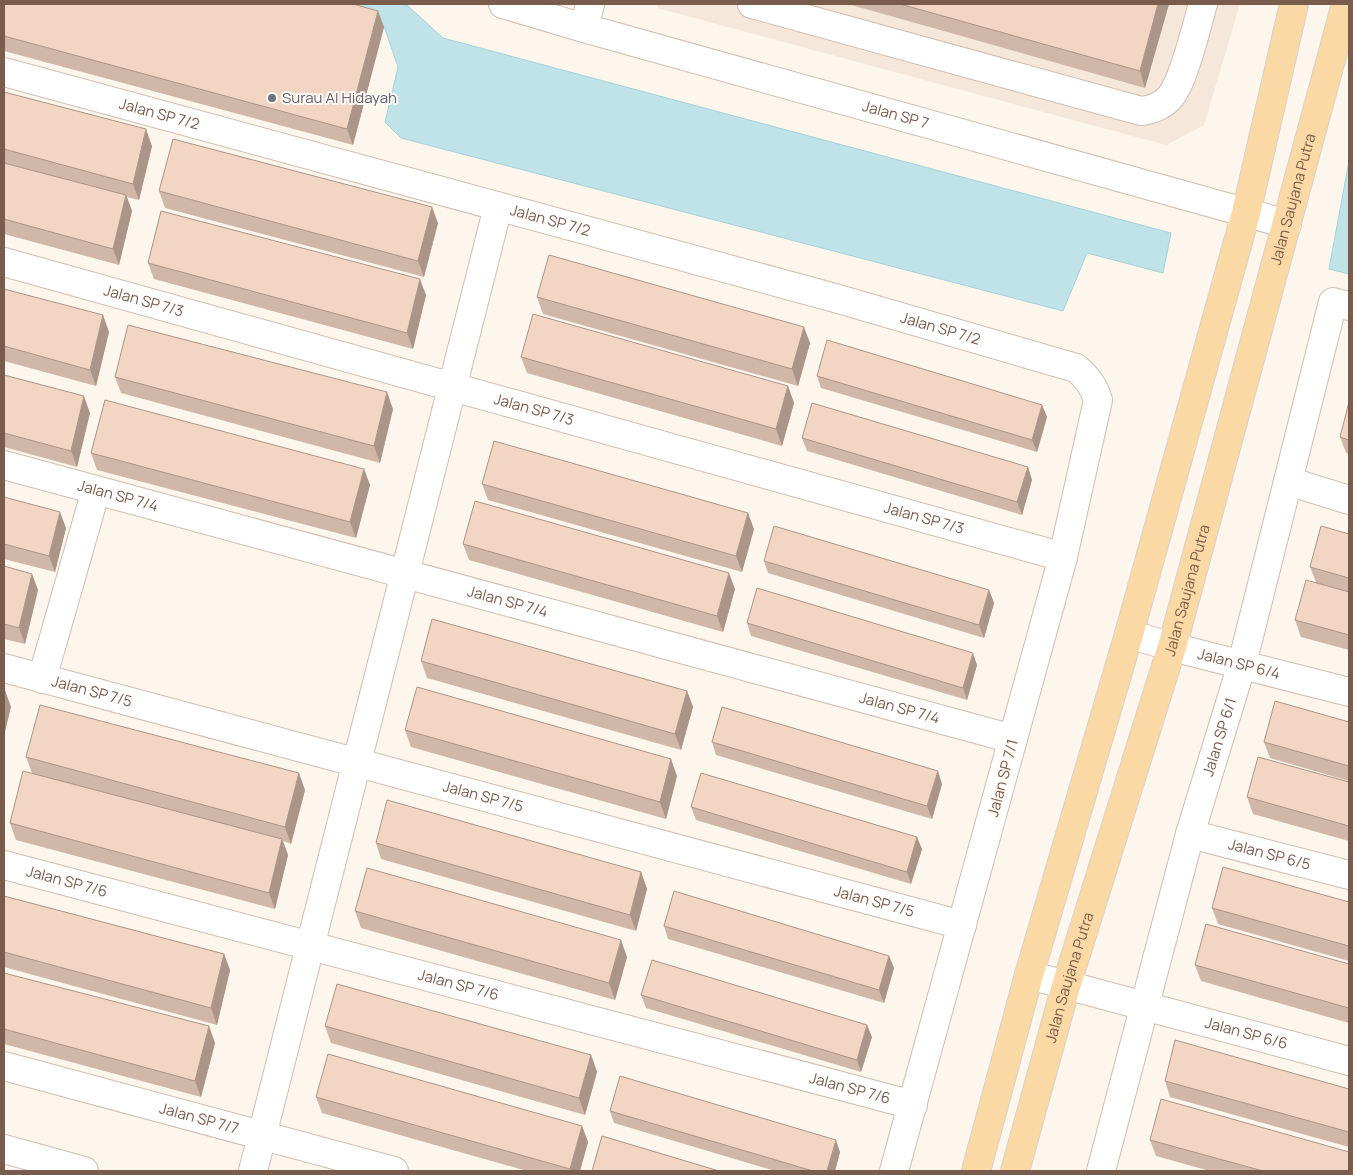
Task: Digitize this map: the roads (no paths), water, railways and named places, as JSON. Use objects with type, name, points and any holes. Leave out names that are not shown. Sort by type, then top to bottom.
[{"type":"main road","points":[[976,1171],[1029,975],[1129,634],[1246,213],[1294,4]]},
{"type":"main road","name":"Jalan Saujana Putra","points":[[1015,1171],[1066,986],[1172,647],[1346,4]]},
{"type":"street","name":"Jalan SP 7","points":[[503,4],[587,16],[1287,224]]},
{"type":"street","points":[[752,4],[1141,111],[1153,109],[1170,96],[1179,82],[1203,4]]},
{"type":"street","name":"Jalan SP 7/2","points":[[4,72],[836,298],[1076,368],[1091,382]]},
{"type":"street","points":[[261,142],[267,114]]},
{"type":"street","points":[[253,1171],[498,207]]},
{"type":"street","name":"Jalan SP 7/3","points":[[4,262],[1063,558]]},
{"type":"street","name":"Jalan SP 6/1","points":[[1101,1171],[1190,834],[1242,664],[1288,481],[1341,304]]},
{"type":"street","name":"Jalan SP 7/1","points":[[894,1171],[1063,558],[1098,400],[1091,382]]},
{"type":"street","name":"Jalan SP 7/4","points":[[4,465],[1013,739]]},
{"type":"street","points":[[1288,481],[1349,500]]},
{"type":"street","points":[[42,679],[96,490]]},
{"type":"street","name":"Jalan SP 6/4","points":[[1129,634],[1172,647],[1349,692]]},
{"type":"street","name":"Jalan SP 7/5","points":[[4,668],[962,925]]},
{"type":"street","name":"Jalan SP 6/5","points":[[1190,834],[1349,876]]},
{"type":"street","name":"Jalan SP 7/6","points":[[4,865],[913,1105]]},
{"type":"street","name":"Jalan SP 6/6","points":[[1029,975],[1349,1061]]},
{"type":"street","name":"Jalan SP 7/7","points":[[4,1066],[394,1171]]},
{"type":"street","points":[[4,1150],[84,1171]]},
{"type":"water","points":[[301,4],[400,4],[408,6],[443,38],[1171,233],[1163,273],[1087,253],[1063,311],[401,138],[385,122],[398,67],[384,26]]},
{"type":"water","points":[[1349,161],[1349,274],[1329,269]]},
{"type":"place","name":"Surau Al Hidayah","points":[[272,98]]}]
